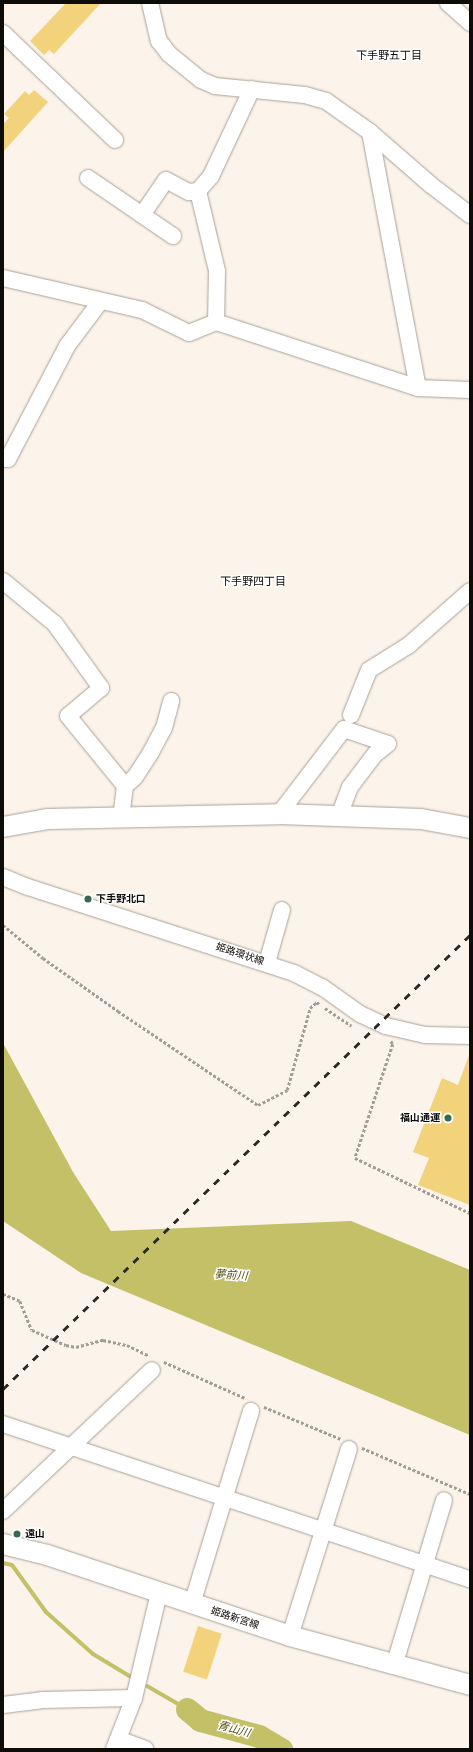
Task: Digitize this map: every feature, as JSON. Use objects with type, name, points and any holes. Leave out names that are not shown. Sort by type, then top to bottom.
[{"type":"main road","points":[[3,827],[48,819],[279,814],[421,819],[470,828]]},
{"type":"main road","name":"姫路新宮線","points":[[3,1544],[47,1555],[290,1636],[394,1666],[470,1685]]},
{"type":"street","points":[[150,3],[160,41],[187,71],[201,80],[216,86],[305,95],[326,101],[370,132],[431,186],[470,215]]},
{"type":"street","points":[[448,3],[470,23]]},
{"type":"street","points":[[3,33],[115,140]]},
{"type":"street","points":[[198,192],[211,176],[252,89]]},
{"type":"street","points":[[370,132],[418,388]]},
{"type":"street","points":[[88,178],[173,236]]},
{"type":"street","points":[[142,215],[166,180],[190,192],[198,192]]},
{"type":"street","points":[[198,192],[217,271],[216,322]]},
{"type":"street","points":[[3,278],[100,302],[142,310],[189,333],[216,322],[418,388],[470,390]]},
{"type":"street","points":[[3,459],[8,459],[67,346],[100,302]]},
{"type":"street","points":[[3,581],[55,624],[101,688],[68,716],[125,786]]},
{"type":"street","points":[[351,715],[369,670],[409,645],[470,591]]},
{"type":"street","points":[[122,817],[125,786],[135,777],[164,728],[171,701]]},
{"type":"street","points":[[279,814],[344,730],[388,744],[375,754],[350,787],[339,816]]},
{"type":"street","name":"姫路環状線","points":[[3,877],[28,888],[267,963],[311,981],[360,1014],[386,1026],[425,1035],[470,1036]]},
{"type":"street","points":[[267,963],[282,910]]},
{"type":"street","points":[[3,1512],[73,1447],[157,1363]]},
{"type":"street","points":[[192,1604],[254,1405]]},
{"type":"street","points":[[3,1424],[424,1565],[470,1579]]},
{"type":"street","points":[[290,1636],[349,1445]]},
{"type":"street","points":[[394,1666],[444,1500]]},
{"type":"street","points":[[145,1749],[116,1744],[134,1698],[159,1593]]},
{"type":"street","points":[[3,1705],[42,1700],[134,1698]]},
{"type":"path","points":[[3,925],[43,958],[258,1104],[287,1090],[310,1008],[317,1002],[346,1024],[360,1029]]},
{"type":"path","points":[[389,1038],[393,1044],[355,1158],[470,1213]]},
{"type":"path","points":[[3,1294],[20,1301],[32,1330],[66,1346],[76,1347],[103,1340],[127,1345],[157,1363],[349,1445],[470,1494]]},
{"type":"water","name":"夢前川","points":[[3,1043],[73,1172],[111,1231],[351,1221],[470,1270],[470,1435],[81,1273],[3,1221]]},
{"type":"building","points":[[66,3],[101,3],[54,54],[49,50],[44,55],[30,41]]},
{"type":"building","points":[[34,90],[48,102],[3,152],[3,124],[9,118],[4,114],[25,91],[29,95]]},
{"type":"building","name":"福山通運","points":[[469,1055],[470,1205],[418,1185],[429,1158],[413,1152],[442,1078],[458,1085]]},
{"type":"building","points":[[198,1626],[222,1634],[207,1679],[183,1672]]},
{"type":"waterway","points":[[3,1563],[12,1565],[46,1612],[93,1654],[131,1677]]},
{"type":"waterway","points":[[147,1686],[187,1709]]},
{"type":"waterway","name":"青山川","points":[[187,1709],[200,1720],[259,1736],[281,1749]]},
{"type":"railway","points":[[3,1389],[470,935]]},
{"type":"place","name":"下手野北口","points":[[88,899]]},
{"type":"place","name":"福山通運","points":[[448,1118]]},
{"type":"place","name":"遠山","points":[[17,1534]]},
{"type":"district","name":"下手野五丁目","points":[[389,55]]},
{"type":"district","name":"下手野四丁目","points":[[253,581]]}]
